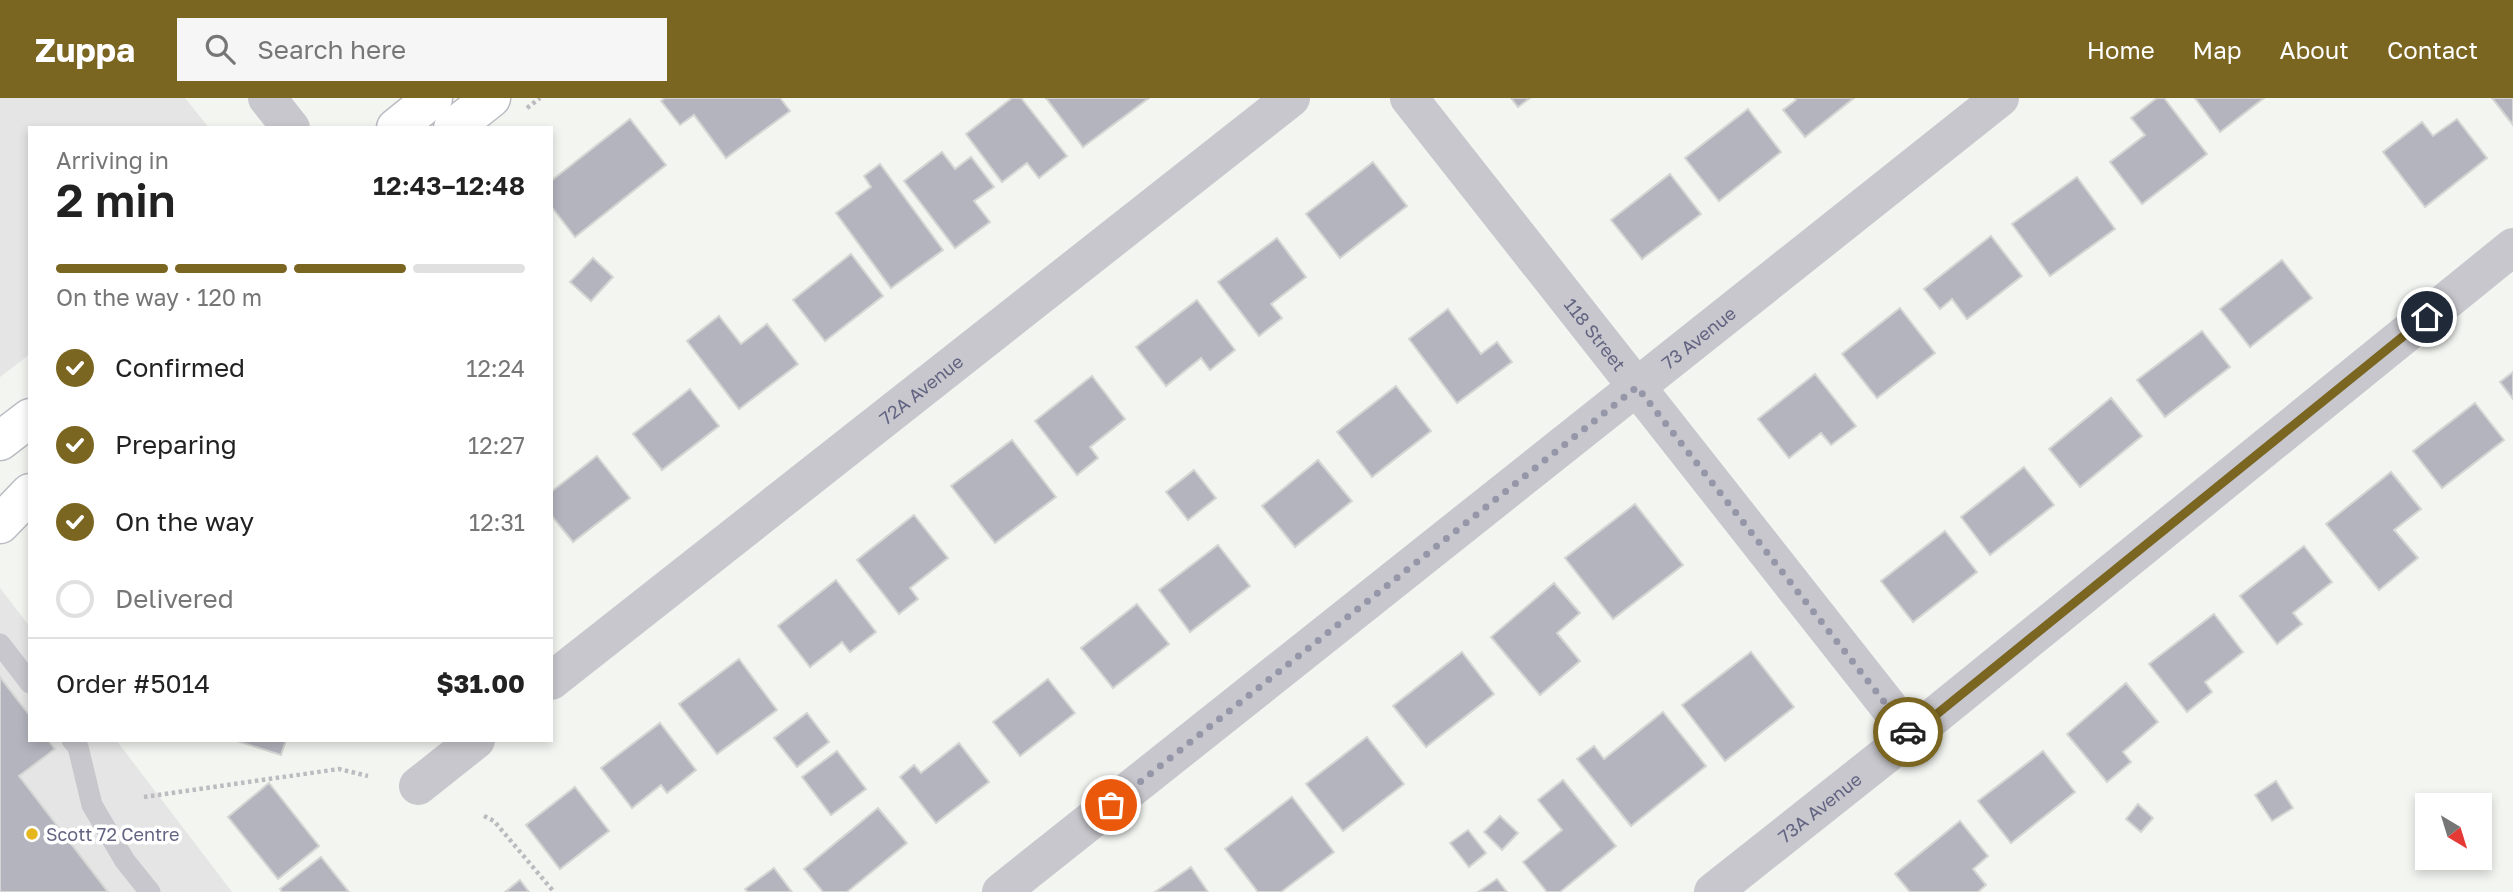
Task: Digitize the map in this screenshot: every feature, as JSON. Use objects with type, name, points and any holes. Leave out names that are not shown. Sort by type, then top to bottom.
[{"type":"main road","points":[[398,126],[433,98]]},
{"type":"main road","points":[[456,126],[491,98]]},
{"type":"main road","points":[[0,442],[28,420]]},
{"type":"main road","points":[[0,524],[28,495]]},
{"type":"street","points":[[267,98],[289,126]]},
{"type":"street","name":"72A Avenue","points":[[553,679],[1291,98]]},
{"type":"street","name":"118 Street","points":[[1409,98],[1911,735]]},
{"type":"street","name":"73 Avenue","points":[[1001,892],[2000,98]]},
{"type":"street","name":"73A Avenue","points":[[1713,892],[2513,247]]},
{"type":"street","points":[[418,786],[473,742]]},
{"type":"lane","points":[[0,644],[28,680]]},
{"type":"lane","points":[[74,742],[78,747],[92,805],[125,861],[150,892]]},
{"type":"path","points":[[144,797],[340,769],[368,776]]},
{"type":"path","points":[[484,816],[494,821],[554,892]]},
{"type":"shaded area","points":[[0,98],[185,98],[207,126],[28,126],[28,356],[0,377]]},
{"type":"shaded area","name":"Scott 72 Centre","points":[[0,588],[28,624],[28,742],[118,742],[232,892],[0,892]]},
{"type":"building","points":[[665,98],[780,98],[790,111],[726,158],[694,115],[680,125],[661,101]]},
{"type":"building","points":[[1012,98],[1021,98],[1067,156],[1039,178],[1027,163],[1002,182],[966,134]]},
{"type":"building","points":[[1046,98],[1149,98],[1083,147]]},
{"type":"building","points":[[1511,98],[1530,98],[1518,107]]},
{"type":"building","points":[[1795,98],[1854,98],[1805,137],[1783,110],[1796,100]]},
{"type":"building","points":[[2157,98],[2164,98],[2207,154],[2142,204],[2110,162],[2145,135],[2131,118]]},
{"type":"building","points":[[2195,98],[2264,98],[2220,132]]},
{"type":"building","points":[[2492,98],[2513,98],[2513,125]]},
{"type":"building","points":[[1748,109],[1781,152],[1719,201],[1685,158]]},
{"type":"building","points":[[630,119],[666,165],[575,237],[553,209],[553,179]]},
{"type":"building","points":[[2457,119],[2487,158],[2425,207],[2383,152],[2422,122],[2433,136]]},
{"type":"building","points":[[942,152],[955,169],[971,157],[994,187],[974,201],[990,222],[955,248],[904,181]]},
{"type":"building","points":[[1373,162],[1407,206],[1340,258],[1306,214]]},
{"type":"building","points":[[880,164],[943,250],[891,288],[836,213],[871,187],[864,176]]},
{"type":"building","points":[[1670,174],[1701,214],[1642,259],[1611,220]]},
{"type":"building","points":[[2077,177],[2115,229],[2050,276],[2012,224]]},
{"type":"building","points":[[1991,236],[2022,276],[1967,319],[1952,299],[1940,309],[1924,289]]},
{"type":"building","points":[[1277,238],[1306,277],[1271,304],[1282,318],[1259,336],[1218,282]]},
{"type":"building","points":[[851,254],[883,296],[825,341],[793,300]]},
{"type":"building","points":[[593,258],[613,277],[591,301],[570,282]]},
{"type":"building","points":[[2282,260],[2312,298],[2250,347],[2220,309]]},
{"type":"building","points":[[1197,300],[1235,350],[1210,370],[1201,358],[1166,386],[1136,347]]},
{"type":"building","points":[[1900,308],[1935,353],[1877,398],[1842,354]]},
{"type":"building","points":[[1448,309],[1481,354],[1497,342],[1512,362],[1457,403],[1409,339]]},
{"type":"building","points":[[719,316],[741,344],[767,324],[798,364],[739,409],[687,341]]},
{"type":"building","points":[[2202,331],[2230,367],[2165,417],[2137,380]]},
{"type":"building","points":[[2513,372],[2513,399],[2500,382]]},
{"type":"building","points":[[1815,374],[1856,426],[1831,445],[1821,433],[1789,458],[1758,419]]},
{"type":"building","points":[[1092,376],[1125,419],[1090,447],[1098,458],[1077,475],[1035,421]]},
{"type":"building","points":[[1396,386],[1431,431],[1372,477],[1337,432]]},
{"type":"building","points":[[690,389],[719,426],[662,470],[633,434]]},
{"type":"building","points":[[2111,398],[2142,436],[2080,487],[2049,449]]},
{"type":"building","points":[[2475,403],[2504,440],[2442,488],[2413,451]]},
{"type":"building","points":[[1012,440],[1056,497],[995,543],[951,486]]},
{"type":"building","points":[[597,456],[630,498],[573,542],[553,517],[553,490]]},
{"type":"building","points":[[1318,460],[1352,501],[1295,547],[1262,506]]},
{"type":"building","points":[[2024,467],[2054,505],[1990,555],[1961,517]]},
{"type":"building","points":[[1194,470],[1216,498],[1188,520],[1166,492]]},
{"type":"building","points":[[2391,472],[2421,509],[2394,530],[2418,558],[2379,590],[2326,524]]},
{"type":"building","points":[[1635,504],[1683,565],[1613,619],[1565,558]]},
{"type":"building","points":[[914,515],[948,558],[910,588],[918,599],[899,614],[857,560]]},
{"type":"building","points":[[1945,531],[1977,572],[1913,622],[1881,581]]},
{"type":"building","points":[[1218,545],[1250,586],[1190,632],[1159,590]]},
{"type":"building","points":[[2304,546],[2332,582],[2293,613],[2302,624],[2277,644],[2240,596]]},
{"type":"building","points":[[836,580],[876,632],[850,652],[842,642],[810,667],[778,626]]},
{"type":"building","points":[[1554,583],[1580,613],[1557,633],[1580,661],[1540,695],[1491,637]]},
{"type":"building","points":[[1137,604],[1169,644],[1113,688],[1081,648]]},
{"type":"building","points":[[2214,614],[2243,652],[2205,682],[2212,692],[2187,712],[2149,664]]},
{"type":"building","points":[[1462,652],[1494,694],[1426,747],[1393,706]]},
{"type":"building","points":[[1751,652],[1794,707],[1725,761],[1682,705]]},
{"type":"building","points":[[739,659],[777,710],[717,754],[679,704]]},
{"type":"building","name":"Scott 72 Centre","points":[[0,677],[28,713],[28,742],[50,742],[55,749],[19,776],[108,892],[0,892]]},
{"type":"building","points":[[1048,679],[1075,713],[1020,756],[993,722]]},
{"type":"building","points":[[2126,683],[2158,722],[2123,752],[2131,762],[2107,782],[2067,734]]},
{"type":"building","points":[[1663,712],[1706,766],[1631,826],[1577,759],[1594,746],[1604,759]]},
{"type":"building","points":[[807,713],[829,742],[797,767],[774,738]]},
{"type":"building","points":[[660,723],[696,770],[667,793],[661,785],[632,808],[601,768]]},
{"type":"building","points":[[1367,737],[1404,784],[1343,831],[1306,784]]},
{"type":"building","points":[[240,742],[285,742],[281,755]]},
{"type":"building","points":[[959,743],[989,782],[936,823],[900,777],[914,765],[921,773]]},
{"type":"building","points":[[837,751],[866,789],[831,815],[802,777]]},
{"type":"building","points":[[2043,751],[2075,792],[2011,843],[1978,801]]},
{"type":"building","points":[[1563,780],[1616,846],[1560,892],[1547,892],[1523,862],[1562,830],[1538,800]]},
{"type":"building","points":[[2276,781],[2293,808],[2272,821],[2255,795]]},
{"type":"building","points":[[269,783],[319,846],[278,879],[228,817]]},
{"type":"building","points":[[575,787],[609,831],[560,869],[526,825]]},
{"type":"building","points":[[1292,797],[1334,852],[1281,892],[1258,892],[1225,849]]},
{"type":"building","points":[[2138,804],[2153,818],[2141,832],[2126,819]]},
{"type":"building","points":[[878,808],[907,843],[847,892],[823,892],[804,869]]},
{"type":"building","points":[[1500,816],[1518,833],[1502,850],[1484,832]]},
{"type":"building","points":[[1960,821],[1988,856],[1973,869],[1986,885],[1978,892],[1910,892],[1895,874]]},
{"type":"building","points":[[1468,830],[1486,853],[1469,867],[1450,843]]},
{"type":"building","points":[[321,857],[349,892],[282,892],[280,889]]},
{"type":"building","points":[[1191,867],[1208,892],[1155,892]]},
{"type":"building","points":[[774,868],[792,892],[748,892],[745,889]]},
{"type":"building","points":[[1497,879],[1507,892],[1478,892]]},
{"type":"building","points":[[520,880],[529,892],[505,892]]},
{"type":"way so far","points":[[1111,805],[1637,387],[1908,732]]},
{"type":"place","name":"Scott 72 Centre","points":[[32,834]]},
{"type":"route","points":[[1908,732],[1911,735],[2427,317]]}]
